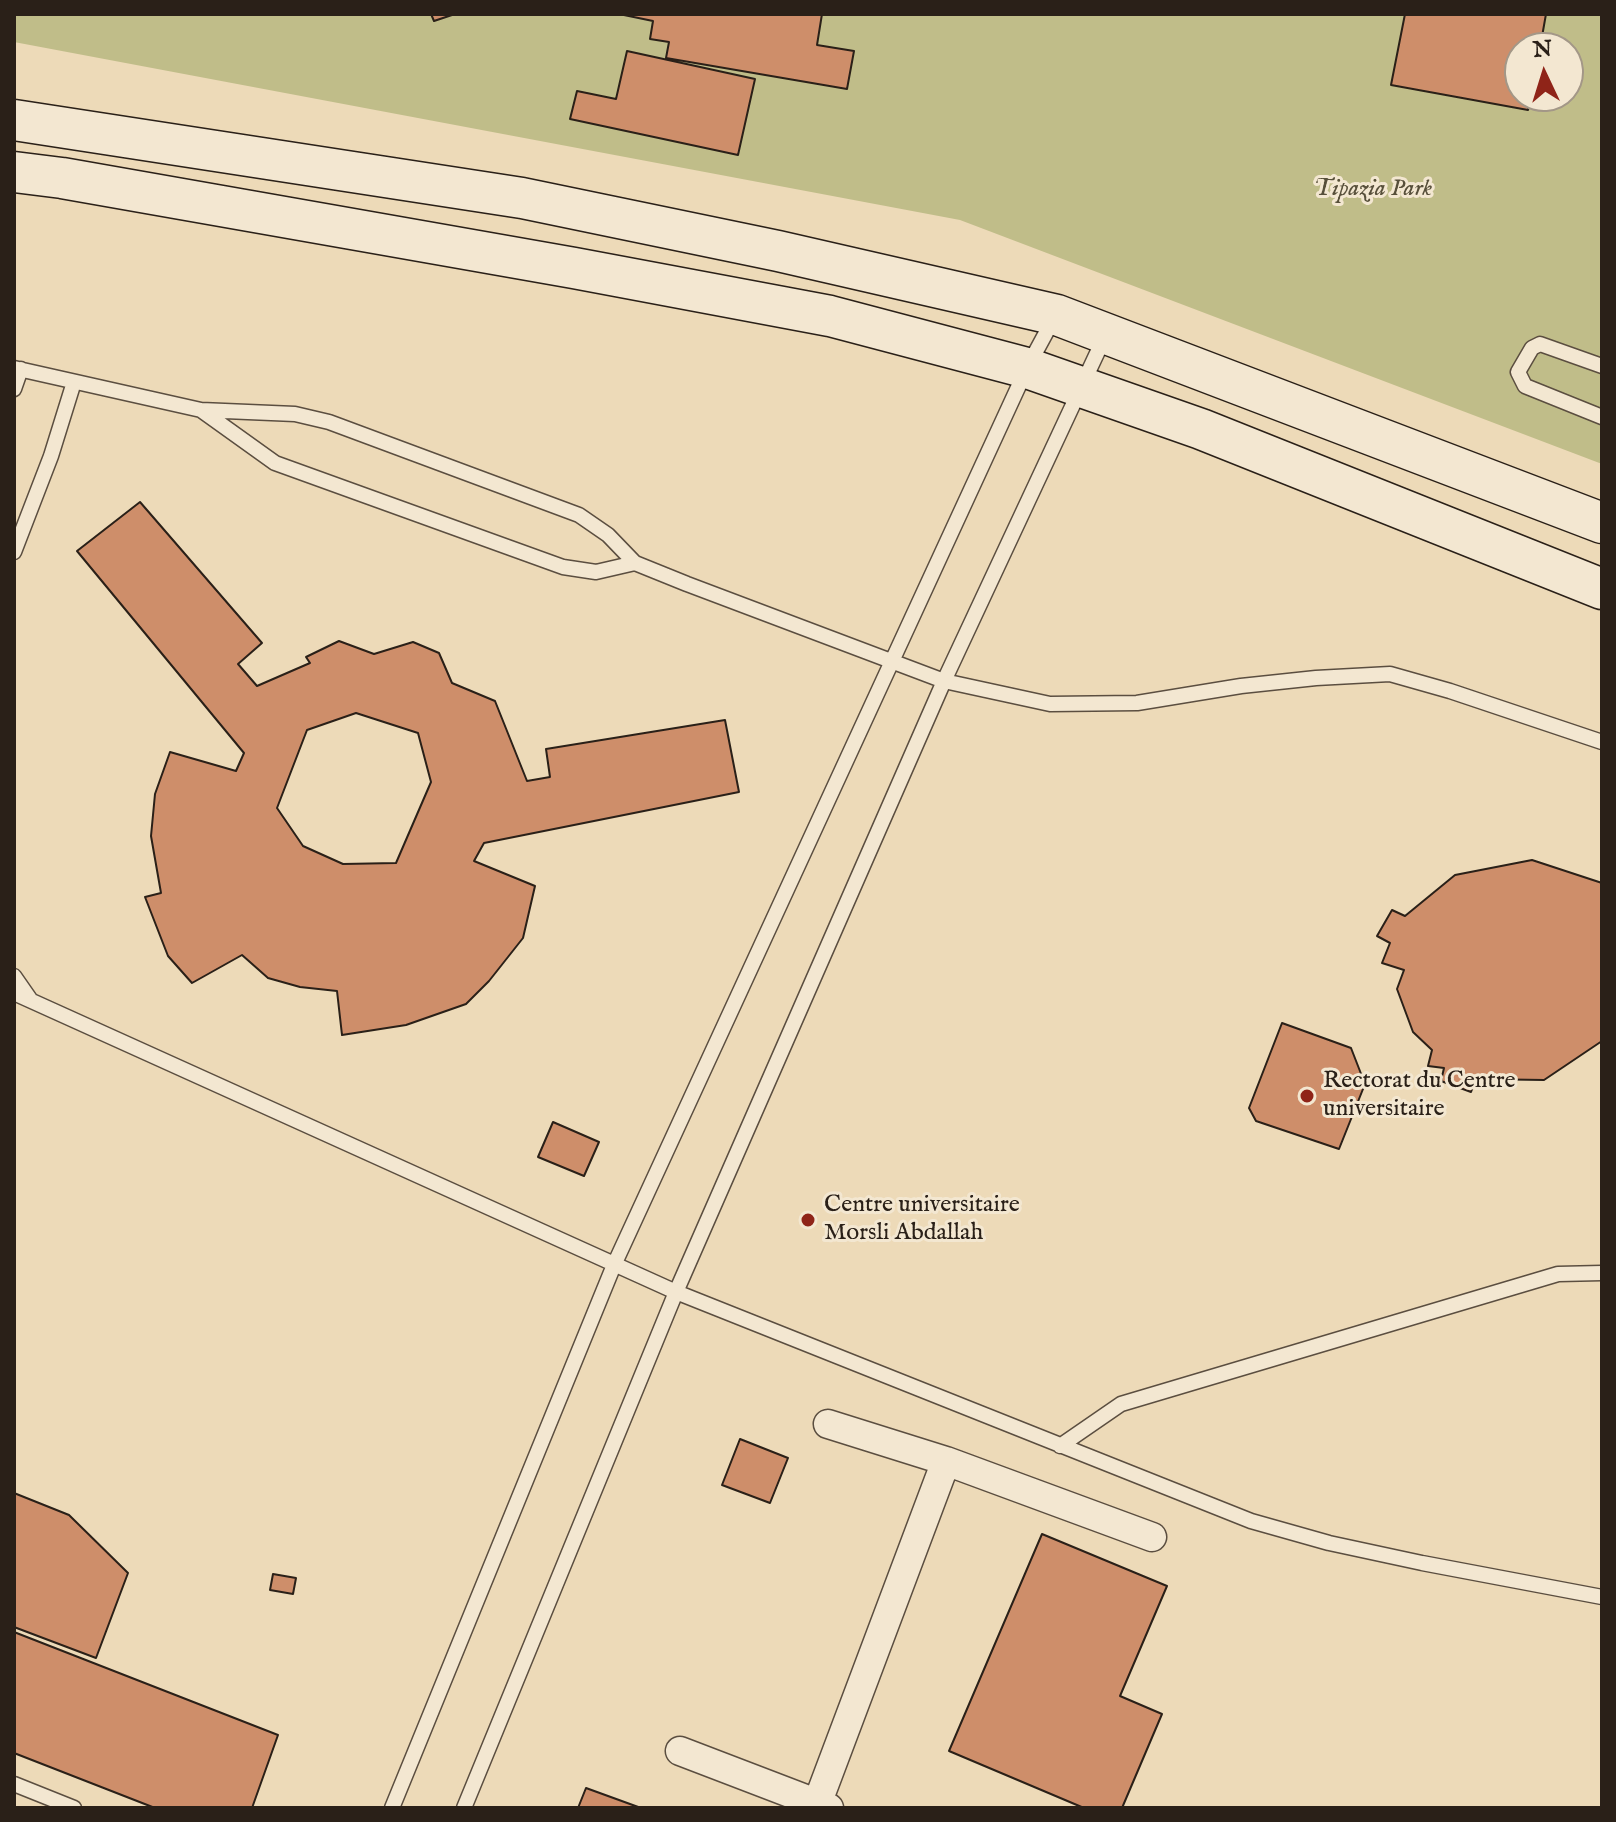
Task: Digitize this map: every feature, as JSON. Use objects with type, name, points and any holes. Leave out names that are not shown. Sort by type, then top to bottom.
[{"type":"street","points":[[14,120],[522,198],[778,251],[1057,315],[1602,523]]},
{"type":"street","points":[[14,172],[574,268],[830,316],[1027,368],[1081,386],[1201,429],[1602,589]]},
{"type":"street","points":[[828,1424],[946,1461],[1152,1537]]},
{"type":"street","points":[[680,1751],[823,1806],[946,1461]]},
{"type":"lane","points":[[392,1808],[614,1265],[1027,368],[1057,315]]},
{"type":"lane","points":[[464,1808],[676,1292],[944,681],[1106,334]]},
{"type":"lane","points":[[1602,366],[1540,344],[1532,348],[1518,372],[1525,386],[1602,417]]},
{"type":"lane","points":[[14,389],[17,368],[201,410],[295,414],[329,422],[579,515],[608,535],[635,563],[944,681],[1050,704],[1137,703],[1241,686],[1390,674],[1602,742]]},
{"type":"lane","points":[[14,552],[51,456],[74,382]]},
{"type":"lane","points":[[201,410],[275,463],[563,567],[596,572],[635,563]]},
{"type":"lane","points":[[14,976],[30,999]]},
{"type":"lane","points":[[14,993],[676,1292],[1251,1521],[1329,1543],[1602,1597]]},
{"type":"lane","points":[[1060,1446],[1121,1404],[1558,1274],[1602,1273]]},
{"type":"lane","points":[[14,1784],[74,1808]]},
{"type":"green space","name":"Tipazia Park","points":[[14,14],[1602,14],[1602,464],[960,220],[14,42]]},
{"type":"building","points":[[431,14],[455,14],[434,21]]},
{"type":"building","points":[[619,14],[822,14],[817,45],[854,51],[847,89],[666,58],[669,42],[650,39],[653,21]]},
{"type":"building","points":[[1405,14],[1546,14],[1543,32],[1504,32],[1504,106],[1391,85]]},
{"type":"building","points":[[627,51],[755,79],[738,155],[570,119],[577,91],[616,99]]},
{"type":"building","points":[[140,502],[262,643],[238,664],[257,686],[310,663],[306,657],[339,641],[374,654],[413,642],[439,653],[452,683],[495,701],[527,781],[550,777],[546,749],[725,720],[739,792],[484,843],[474,861],[535,886],[523,938],[466,1004],[406,1025],[342,1035],[337,991],[300,987],[268,978],[242,955],[192,983],[168,956],[145,897],[161,893],[151,836],[155,794],[170,752],[236,771],[244,753],[77,551]],"holes":[[[356,713],[418,733],[431,782],[396,863],[343,864],[303,846],[277,808],[307,730]]]},
{"type":"building","points":[[1532,860],[1602,883],[1602,1041],[1544,1080],[1476,1079],[1471,1092],[1441,1081],[1444,1068],[1428,1066],[1432,1050],[1413,1032],[1397,989],[1404,970],[1382,963],[1390,943],[1377,936],[1392,910],[1405,916],[1455,875]]},
{"type":"building","name":"Rectorat du Centre universitaire","points":[[1282,1023],[1351,1048],[1365,1084],[1339,1149],[1256,1121],[1249,1108]]},
{"type":"building","points":[[553,1122],[599,1142],[584,1176],[538,1157]]},
{"type":"building","points":[[740,1439],[788,1458],[770,1503],[722,1485]]},
{"type":"building","points":[[14,1493],[69,1515],[128,1573],[96,1658],[14,1627]]},
{"type":"building","points":[[1042,1534],[1167,1586],[1120,1696],[1162,1714],[1122,1808],[1084,1808],[949,1751]]},
{"type":"building","points":[[273,1574],[296,1578],[293,1594],[270,1590]]},
{"type":"building","points":[[14,1632],[278,1735],[252,1808],[155,1808],[14,1753]]},
{"type":"building","points":[[586,1788],[641,1808],[578,1808]]},
{"type":"place","name":"Rectorat du Centre universitaire","points":[[1307,1096]]},
{"type":"place","name":"Centre universitaire Morsli Abdallah","points":[[808,1220]]}]
